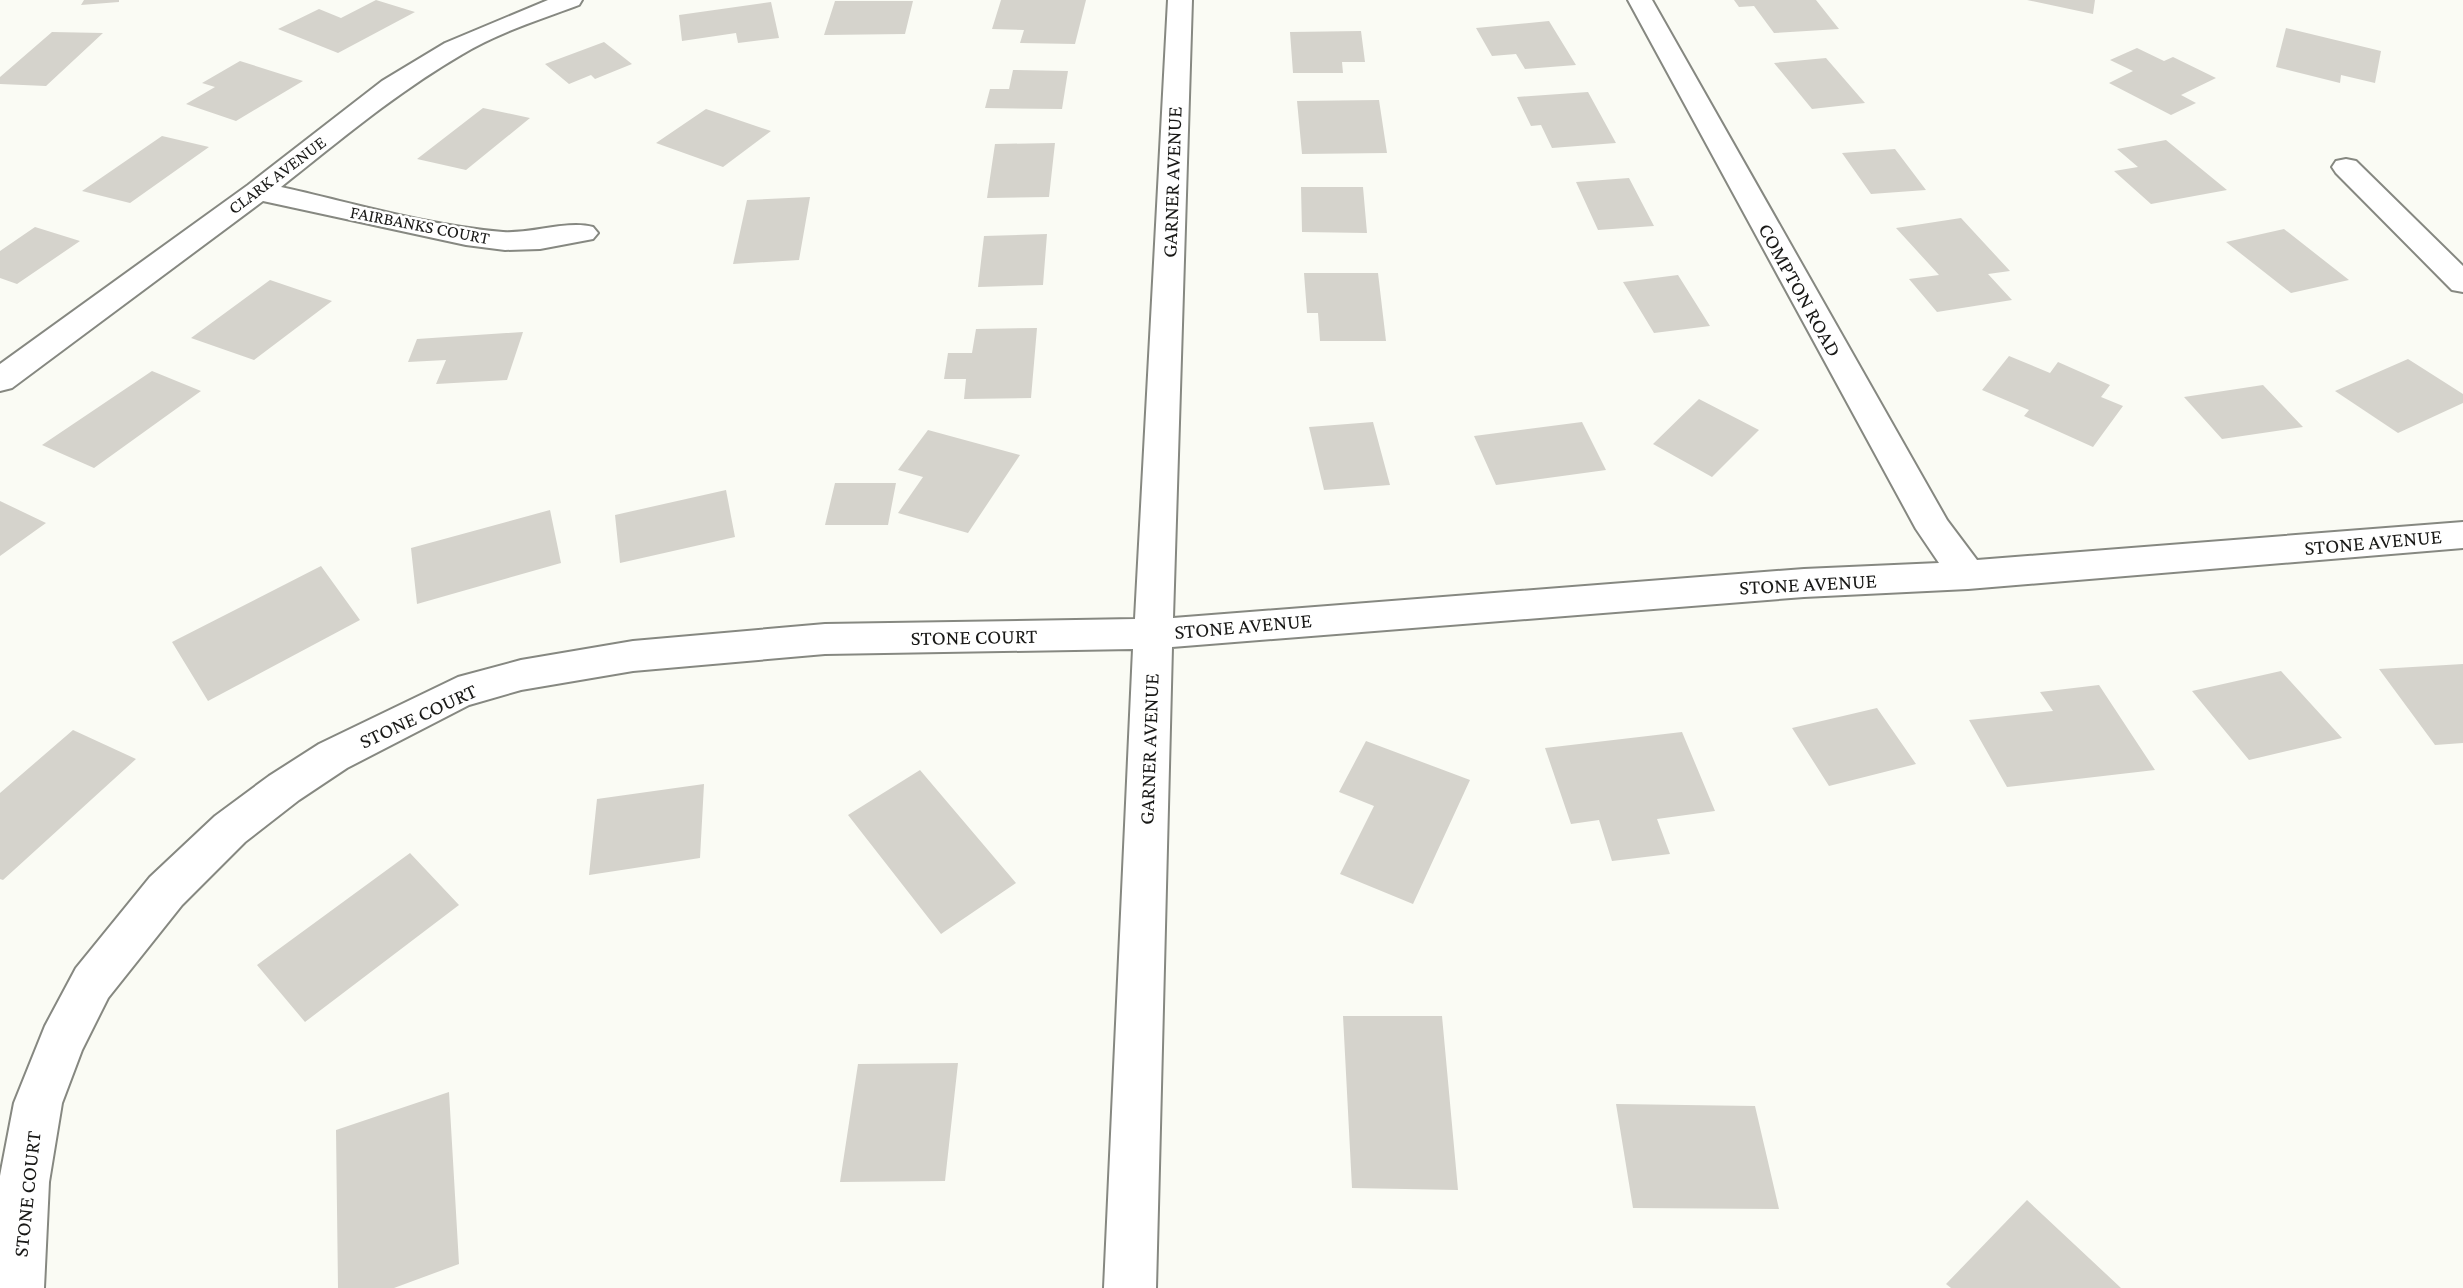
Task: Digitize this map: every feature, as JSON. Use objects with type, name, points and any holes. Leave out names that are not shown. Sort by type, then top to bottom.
[{"type":"street","name":"CLARK AVENUE","points":[[0,380],[258,191],[391,87],[454,48],[499,27],[570,0]]},
{"type":"street","name":"GARNER AVENUE","points":[[1130,1288],[1153,634],[1180,0]]},
{"type":"street","name":"COMPTON ROAD","points":[[1640,0],[1759,219],[1934,529],[1968,575]]},
{"type":"street","points":[[2346,167],[2463,283]]},
{"type":"street","name":"FAIRBANKS COURT","points":[[258,191],[466,236],[505,241],[583,233]]},
{"type":"street","name":"STONE AVENUE","points":[[1153,634],[1804,583],[1968,575],[2463,535]]},
{"type":"street","name":"STONE COURT","points":[[18,1288],[24,1182],[38,1103],[62,1042],[92,983],[166,891],[230,829],[284,788],[334,756],[457,693],[521,676],[633,656],[825,639],[1153,634]]},
{"type":"building","points":[[84,0],[119,0],[119,2],[81,5]]},
{"type":"building","points":[[376,0],[415,12],[338,53],[278,29],[319,9],[341,18]]},
{"type":"building","points":[[1001,0],[1086,0],[1075,44],[1020,43],[1024,30],[992,29]]},
{"type":"building","points":[[1734,0],[1816,0],[1839,29],[1774,33],[1754,6],[1739,7]]},
{"type":"building","points":[[2027,0],[2095,0],[2093,14]]},
{"type":"building","points":[[835,1],[913,1],[905,34],[824,35]]},
{"type":"building","points":[[771,2],[779,38],[738,43],[736,33],[682,41],[679,15]]},
{"type":"building","points":[[1549,21],[1576,65],[1525,69],[1516,54],[1492,56],[1476,28]]},
{"type":"building","points":[[2286,28],[2381,51],[2375,83],[2341,75],[2340,83],[2276,67]]},
{"type":"building","points":[[1361,31],[1365,62],[1342,62],[1343,73],[1293,73],[1290,32]]},
{"type":"building","points":[[52,32],[103,33],[46,86],[0,84],[0,77]]},
{"type":"building","points":[[604,42],[632,64],[595,79],[591,75],[569,84],[545,64]]},
{"type":"building","points":[[2137,48],[2164,61],[2173,57],[2216,78],[2181,95],[2196,103],[2171,115],[2109,83],[2133,71],[2110,60]]},
{"type":"building","points":[[1826,58],[1865,103],[1812,109],[1774,63]]},
{"type":"building","points":[[240,61],[303,81],[236,121],[186,104],[215,87],[202,83]]},
{"type":"building","points":[[1013,70],[1068,71],[1062,109],[985,108],[990,89],[1009,89]]},
{"type":"building","points":[[1588,92],[1616,143],[1552,148],[1541,125],[1531,126],[1517,97]]},
{"type":"building","points":[[1379,100],[1387,153],[1302,154],[1297,101]]},
{"type":"building","points":[[483,108],[530,118],[466,170],[417,159]]},
{"type":"building","points":[[706,109],[771,131],[723,167],[656,143]]},
{"type":"building","points":[[162,136],[209,147],[130,203],[82,191]]},
{"type":"building","points":[[2166,140],[2227,190],[2151,204],[2114,171],[2138,167],[2117,149]]},
{"type":"building","points":[[1055,143],[1049,197],[987,198],[995,144]]},
{"type":"building","points":[[1895,149],[1926,190],[1871,194],[1842,153]]},
{"type":"building","points":[[1629,178],[1654,226],[1598,230],[1576,182]]},
{"type":"building","points":[[1301,187],[1363,187],[1367,233],[1302,232]]},
{"type":"building","points":[[810,197],[799,260],[733,264],[747,200]]},
{"type":"building","points":[[1961,218],[2010,271],[1988,274],[2012,300],[1937,312],[1909,279],[1939,275],[1896,228]]},
{"type":"building","points":[[35,227],[80,241],[17,284],[0,278],[0,251]]},
{"type":"building","points":[[2284,229],[2349,280],[2291,293],[2226,242]]},
{"type":"building","points":[[1047,234],[1043,285],[978,287],[984,236]]},
{"type":"building","points":[[1304,273],[1378,273],[1386,341],[1320,341],[1318,313],[1307,313]]},
{"type":"building","points":[[1678,275],[1710,326],[1654,333],[1623,282]]},
{"type":"building","points":[[270,280],[332,301],[254,360],[191,338]]},
{"type":"building","points":[[1037,328],[1031,398],[964,399],[966,379],[944,379],[948,353],[972,353],[976,329]]},
{"type":"building","points":[[523,332],[507,380],[436,384],[446,360],[408,362],[417,339]]},
{"type":"building","points":[[2009,356],[2050,373],[2058,362],[2110,385],[2101,397],[2123,406],[2093,447],[2024,416],[2029,410],[1982,390]]},
{"type":"building","points":[[2408,359],[2463,394],[2463,403],[2398,433],[2335,391]]},
{"type":"building","points":[[152,371],[201,391],[94,468],[42,445]]},
{"type":"building","points":[[2263,385],[2303,427],[2222,439],[2184,397]]},
{"type":"building","points":[[1699,399],[1759,430],[1712,477],[1653,444]]},
{"type":"building","points":[[1373,422],[1390,485],[1324,490],[1309,427]]},
{"type":"building","points":[[1582,422],[1606,470],[1496,485],[1474,436]]},
{"type":"building","points":[[928,430],[1020,455],[968,533],[898,513],[923,477],[898,470]]},
{"type":"building","points":[[835,483],[896,483],[888,525],[825,525]]},
{"type":"building","points":[[726,490],[735,537],[620,563],[615,515]]},
{"type":"building","points":[[0,501],[46,523],[0,556]]},
{"type":"building","points":[[550,510],[561,563],[417,604],[411,548]]},
{"type":"building","points":[[321,566],[360,620],[208,701],[172,642]]},
{"type":"building","points":[[2463,664],[2463,743],[2435,745],[2379,669]]},
{"type":"building","points":[[2281,671],[2342,738],[2249,760],[2192,691]]},
{"type":"building","points":[[2099,685],[2155,770],[2007,787],[1969,720],[2053,711],[2040,692]]},
{"type":"building","points":[[1877,708],[1916,764],[1829,786],[1792,728]]},
{"type":"building","points":[[73,730],[136,759],[3,880],[0,879],[0,793]]},
{"type":"building","points":[[1682,732],[1715,811],[1657,819],[1670,854],[1612,861],[1599,820],[1571,824],[1545,748]]},
{"type":"building","points":[[1366,741],[1470,780],[1413,904],[1340,874],[1374,806],[1339,792]]},
{"type":"building","points":[[920,770],[1016,883],[941,934],[848,815]]},
{"type":"building","points":[[704,784],[700,858],[589,875],[597,799]]},
{"type":"building","points":[[410,853],[459,905],[305,1022],[257,965]]},
{"type":"building","points":[[1343,1016],[1442,1016],[1458,1190],[1352,1188]]},
{"type":"building","points":[[958,1063],[945,1181],[840,1182],[858,1064]]},
{"type":"building","points":[[449,1092],[459,1264],[394,1288],[338,1288],[336,1130]]},
{"type":"building","points":[[1616,1104],[1755,1106],[1779,1209],[1633,1208]]},
{"type":"building","points":[[2027,1200],[2121,1288],[1951,1288],[1946,1284]]}]
